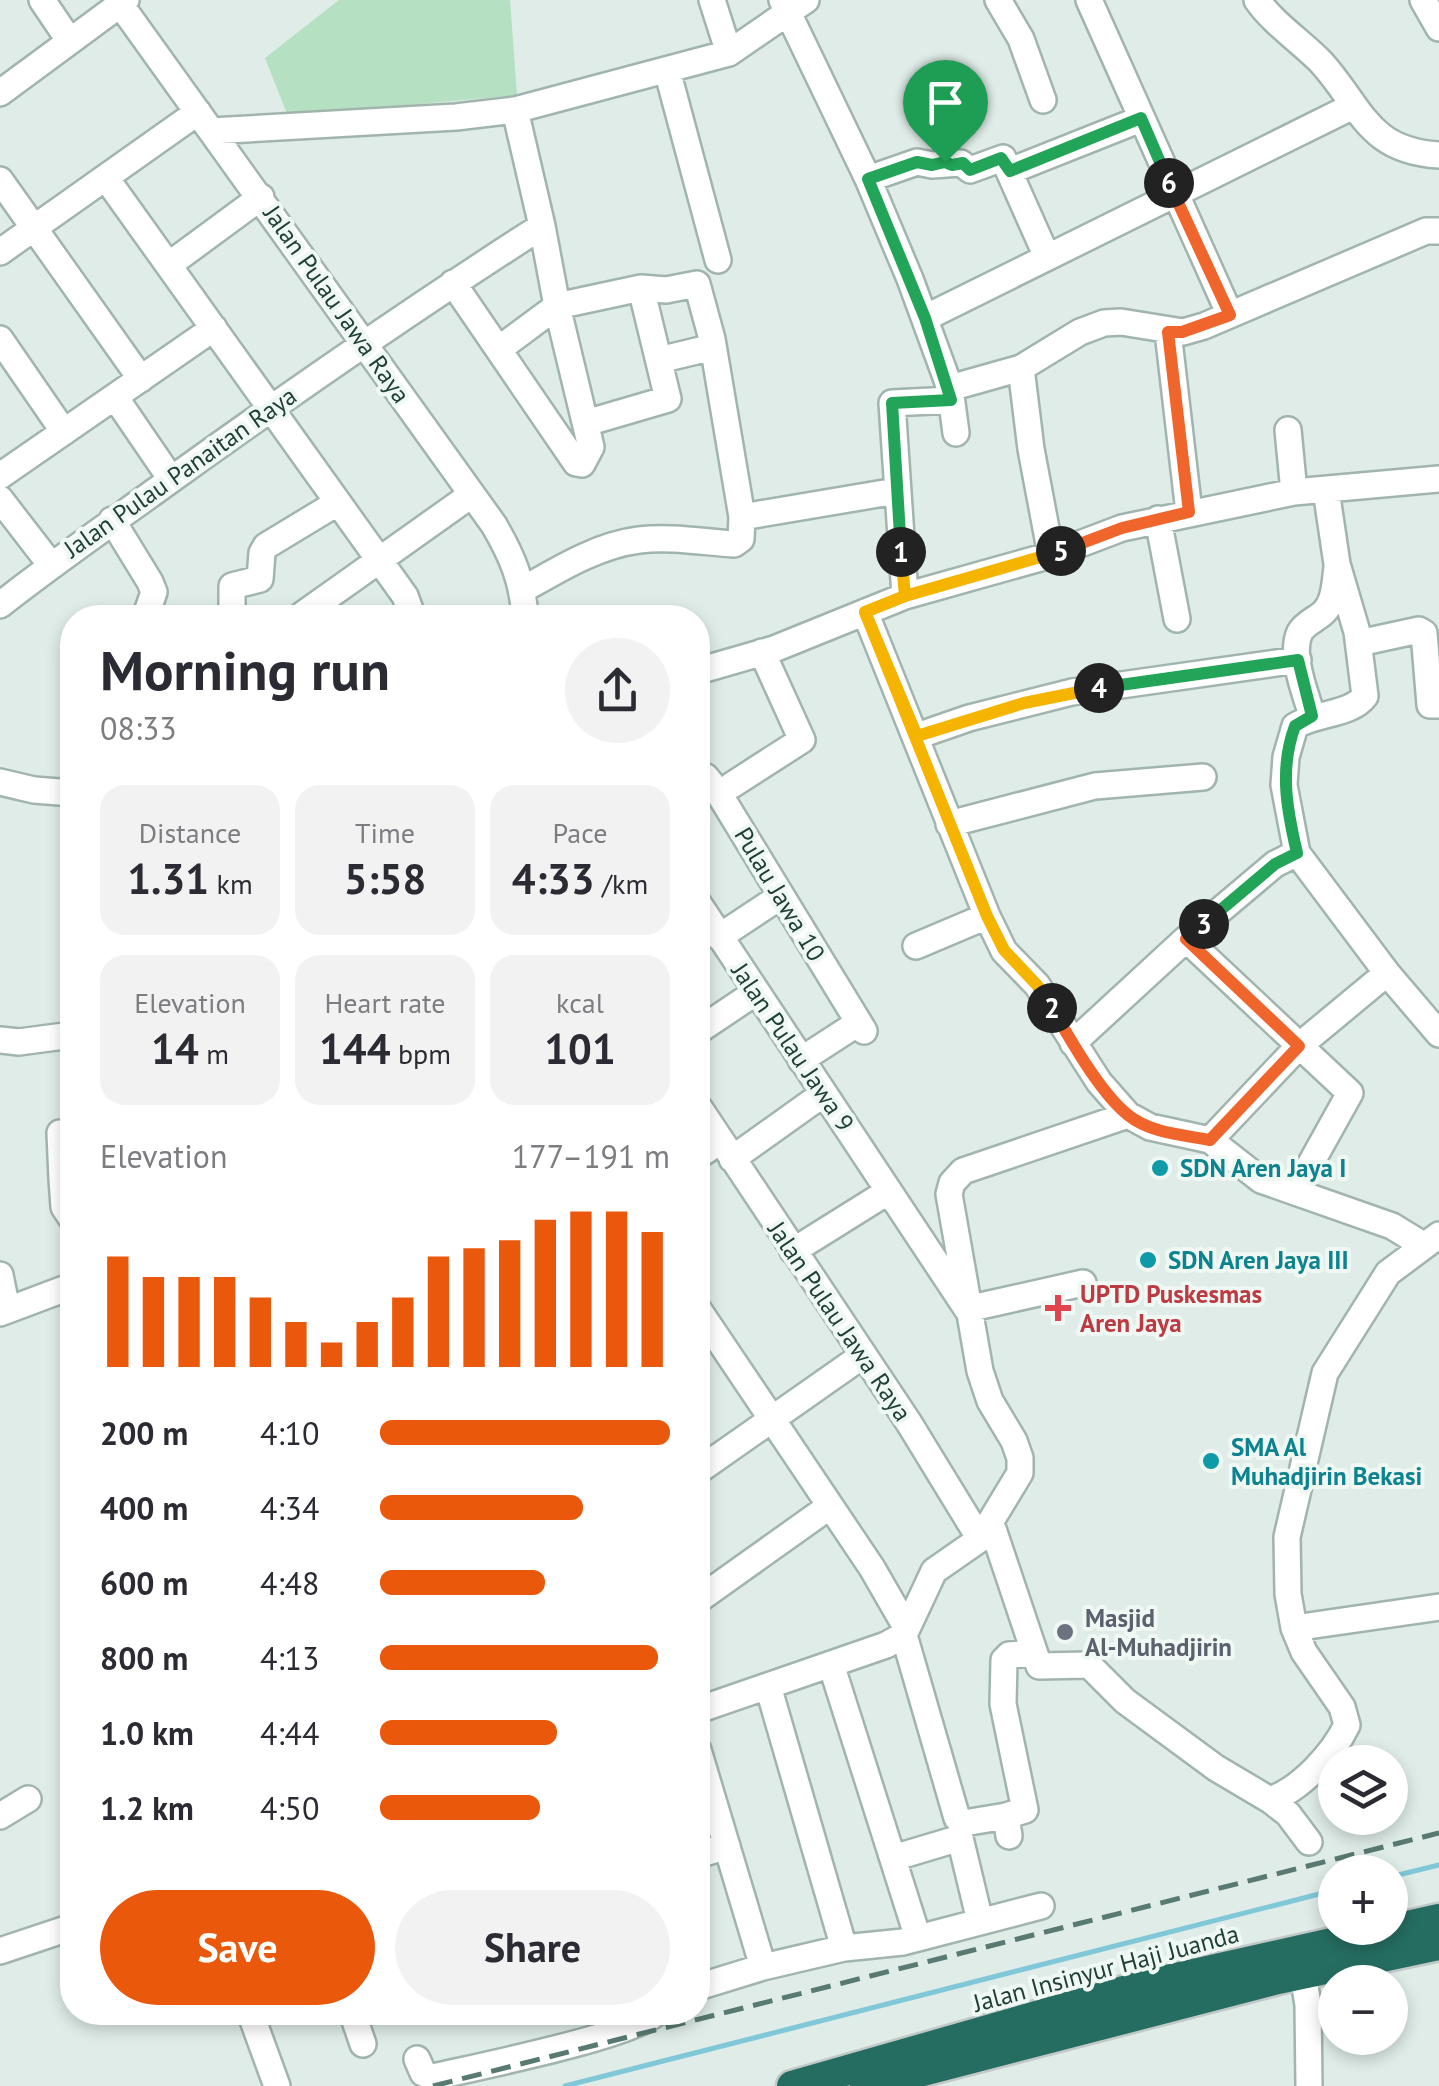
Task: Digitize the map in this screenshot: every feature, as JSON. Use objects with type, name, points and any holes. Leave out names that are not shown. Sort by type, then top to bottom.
[{"type":"highway","name":"Jalan Insinyur Haji Juanda","points":[[1286,1969],[1439,1919]]},
{"type":"highway","name":"Jalan Insinyur Haji Juanda","points":[[792,2086],[1148,1999],[1286,1969],[1439,1945]]},
{"type":"highway","name":"Jalan Insinyur Haji Juanda","points":[[865,2086],[1052,2036],[1148,1999]]},
{"type":"street","points":[[42,0],[69,40]]},
{"type":"street","points":[[712,0],[729,53]]},
{"type":"street","points":[[998,0],[1025,47],[1044,100]]},
{"type":"street","points":[[1088,0],[1122,68],[1173,193],[1230,315]]},
{"type":"street","points":[[1257,0],[1325,67],[1365,124],[1381,138],[1411,150],[1439,155]]},
{"type":"street","points":[[1423,0],[1439,28]]},
{"type":"street","points":[[0,94],[123,2]]},
{"type":"street","name":"Jalan Pulau Jawa Raya","points":[[123,2],[471,494],[509,552],[524,589],[525,605]]},
{"type":"street","points":[[0,252],[106,178],[205,121],[440,118],[515,110],[729,53],[792,4],[925,318],[950,394],[956,433]]},
{"type":"street","points":[[667,70],[718,260]]},
{"type":"street","points":[[925,318],[1353,106]]},
{"type":"street","points":[[453,283],[576,464],[586,460],[591,447],[556,306],[515,110]]},
{"type":"street","points":[[1010,171],[1141,118]]},
{"type":"street","points":[[868,179],[920,162],[963,163],[970,170],[1001,158],[1047,257]]},
{"type":"street","points":[[106,178],[410,605]]},
{"type":"street","points":[[0,180],[140,379]]},
{"type":"street","points":[[170,264],[261,197]]},
{"type":"street","name":"Jalan Pulau Panaitan Raya","points":[[0,605],[272,407],[542,226]]},
{"type":"street","points":[[905,596],[892,403],[950,394],[1022,368],[1080,332],[1104,323],[1182,332],[1230,315],[1352,260],[1426,231],[1439,231]]},
{"type":"street","points":[[499,349],[556,306],[640,288],[698,286],[713,346],[742,517],[741,539],[734,544],[668,539],[622,543],[524,589]]},
{"type":"street","points":[[586,424],[667,400],[640,288]]},
{"type":"street","points":[[0,476],[214,328]]},
{"type":"street","points":[[1168,332],[1189,512]]},
{"type":"street","points":[[660,360],[713,346]]},
{"type":"street","points":[[4,354],[64,432]]},
{"type":"street","points":[[1022,368],[1031,450],[1051,555]]},
{"type":"street","points":[[115,397],[171,480]]},
{"type":"street","points":[[1288,430],[1294,492]]},
{"type":"street","points":[[710,667],[762,652],[905,596],[1051,555],[1104,534],[1158,519],[1294,492],[1439,480]]},
{"type":"street","points":[[742,517],[896,490]]},
{"type":"street","points":[[1326,490],[1337,564],[1359,642],[1365,696],[1354,706],[1312,716],[1295,726],[1286,757],[1284,785],[1297,853],[1387,973],[1439,1034]]},
{"type":"street","points":[[316,605],[471,494]]},
{"type":"street","points":[[0,499],[50,565]]},
{"type":"street","points":[[232,605],[232,586],[260,579],[266,546],[337,503]]},
{"type":"street","points":[[1158,519],[1177,620]]},
{"type":"street","points":[[112,520],[154,592],[150,605]]},
{"type":"street","points":[[1312,716],[1298,660],[1301,630],[1330,603],[1337,564]]},
{"type":"street","points":[[865,612],[1004,950],[1037,985],[1072,1044],[1128,1115],[1150,1127],[1210,1140],[1260,1180],[1431,1240]]},
{"type":"street","points":[[1359,642],[1418,630],[1424,633],[1430,705],[1439,705]]},
{"type":"street","points":[[732,785],[802,740],[762,652]]},
{"type":"street","points":[[917,736],[1072,692],[1298,660]]},
{"type":"street","points":[[950,824],[1095,786],[1203,777]]},
{"type":"street","points":[[0,782],[60,793]]},
{"type":"street","name":"Pulau Jawa 10","points":[[710,782],[860,1026],[852,1026],[801,1060]]},
{"type":"street","points":[[1072,1044],[1186,939],[1275,864],[1297,853]]},
{"type":"street","points":[[720,937],[781,896]]},
{"type":"street","points":[[916,946],[987,916]]},
{"type":"street","name":"Jalan Pulau Jawa 9","points":[[710,922],[967,1309]]},
{"type":"street","points":[[1186,939],[1350,1093],[1296,1190]]},
{"type":"street","points":[[1210,1140],[1299,1046],[1387,973]]},
{"type":"street","points":[[710,1023],[756,992]]},
{"type":"street","points":[[0,1040],[19,1042],[60,1037]]},
{"type":"street","points":[[710,1153],[726,1150],[824,1094]]},
{"type":"street","points":[[710,1706],[886,1645],[905,1631],[934,1570],[986,1531],[1015,1485],[1020,1458],[984,1384],[967,1309],[949,1194],[957,1175],[1128,1115]]},
{"type":"street","name":"Jalan Pulau Jawa Raya","points":[[710,1125],[862,1356],[986,1531],[1020,1604],[1033,1653]]},
{"type":"street","points":[[793,1251],[889,1191]]},
{"type":"street","points":[[1270,1800],[1291,1789],[1339,1742],[1347,1725],[1342,1707],[1304,1652],[1294,1628],[1288,1594],[1288,1537],[1325,1372],[1388,1274],[1431,1240]]},
{"type":"street","points":[[0,1275],[3,1312],[60,1291]]},
{"type":"street","points":[[967,1309],[1082,1284]]},
{"type":"street","points":[[710,1349],[769,1418],[872,1568],[905,1631],[957,1818],[964,1823],[1007,1826],[1025,1810],[1004,1704],[1004,1660],[1009,1655],[1033,1653],[1039,1666],[1090,1665],[1125,1701],[1216,1768],[1288,1814],[1308,1842]]},
{"type":"street","points":[[710,1462],[862,1356]]},
{"type":"street","points":[[710,1591],[830,1506]]},
{"type":"street","points":[[1294,1628],[1439,1608]]},
{"type":"street","points":[[832,1664],[918,1938]]},
{"type":"street","points":[[768,1686],[844,1948]]},
{"type":"street","points":[[710,1790],[763,1967]]},
{"type":"street","points":[[0,1816],[28,1799]]},
{"type":"street","points":[[893,1858],[960,1838],[980,1921]]},
{"type":"street","points":[[710,1852],[727,1846]]},
{"type":"street","points":[[710,1983],[844,1948],[918,1938],[1041,1906]]},
{"type":"street","points":[[0,1951],[60,1931]]},
{"type":"street","points":[[1286,1969],[1308,2005],[1310,2086]]},
{"type":"street","points":[[255,2025],[277,2086]]},
{"type":"street","points":[[356,2025],[363,2044]]},
{"type":"street","points":[[417,2060],[423,2073],[433,2077],[603,2025]]},
{"type":"green space","points":[[339,0],[510,0],[517,95],[288,116],[265,58]]},
{"type":"waterway","points":[[1408,1873],[1439,1865]]},
{"type":"waterway","points":[[565,2086],[1318,1894]]},
{"type":"railway","points":[[710,2016],[1439,1833]]},
{"type":"railway","points":[[433,2086],[676,2025]]},
{"type":"place","name":"SDN Aren Jaya I","points":[[1160,1168]]},
{"type":"place","name":"SDN Aren Jaya III","points":[[1148,1260]]},
{"type":"place","name":"UPTD Puskesmas Aren Jaya","points":[[1058,1308]]},
{"type":"place","name":"SMA Al Muhadjirin Bekasi","points":[[1211,1461]]},
{"type":"place","name":"Masjid Al-Muhadjirin","points":[[1065,1632]]},
{"type":"route","points":[[945,162],[917,162],[868,179],[925,318],[951,400],[892,403],[905,596],[865,612],[1004,950],[1037,985],[1072,1044],[1128,1115],[1150,1127],[1210,1140],[1299,1046],[1186,939],[1275,864],[1297,853],[1284,785],[1286,757],[1295,726],[1312,716],[1298,660],[1072,692],[917,736],[865,612],[905,596],[1051,555],[1122,528],[1189,512],[1168,332],[1204,326],[1230,315],[1141,118],[1010,171],[1001,158],[970,170],[963,163],[945,162]]}]
